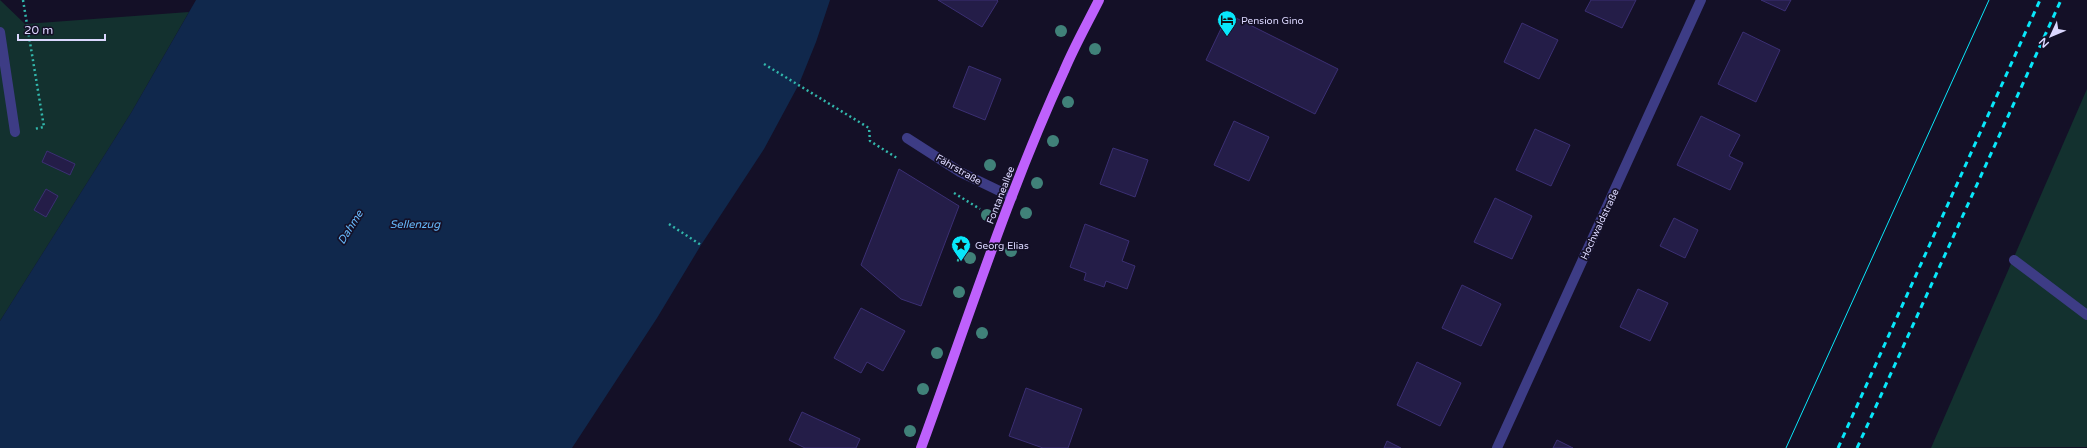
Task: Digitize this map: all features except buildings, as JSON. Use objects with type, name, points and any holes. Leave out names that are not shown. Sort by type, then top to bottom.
[{"type":"main road","name":"Fontaneallee","points":[[921,448],[1012,197],[1059,80],[1099,0]]},
{"type":"street","name":"Hochwaldstraße","points":[[1497,448],[1701,0]]},
{"type":"street","points":[[0,32],[15,132]]},
{"type":"street","name":"Fährstraße","points":[[907,138],[960,172],[1012,197]]},
{"type":"street","points":[[2014,260],[2087,315]]},
{"type":"path","points":[[15,132],[44,127],[23,0]]},
{"type":"path","points":[[764,64],[799,84]]},
{"type":"path","points":[[669,224],[701,245]]},
{"type":"path","points":[[957,260],[962,261]]},
{"type":"green space","points":[[0,0],[25,24],[189,12],[131,113],[0,321]]},
{"type":"green space","points":[[2087,89],[2087,447],[1931,448]]},
{"type":"water","name":"Sellenzug","points":[[196,0],[830,0],[816,42],[799,84],[764,149],[701,245],[657,318],[572,448],[0,448],[0,321],[131,113]]},
{"type":"tram line","points":[[1786,448],[1989,0]]},
{"type":"railway","points":[[1838,448],[2040,0]]},
{"type":"railway","points":[[1857,448],[2061,0]]},
{"type":"place","name":"Pension Gino","points":[[1227,37]]},
{"type":"place","name":"Georg Elias","points":[[961,262]]},
{"type":"water label","name":"Dahme","points":[[350,227]]}]
